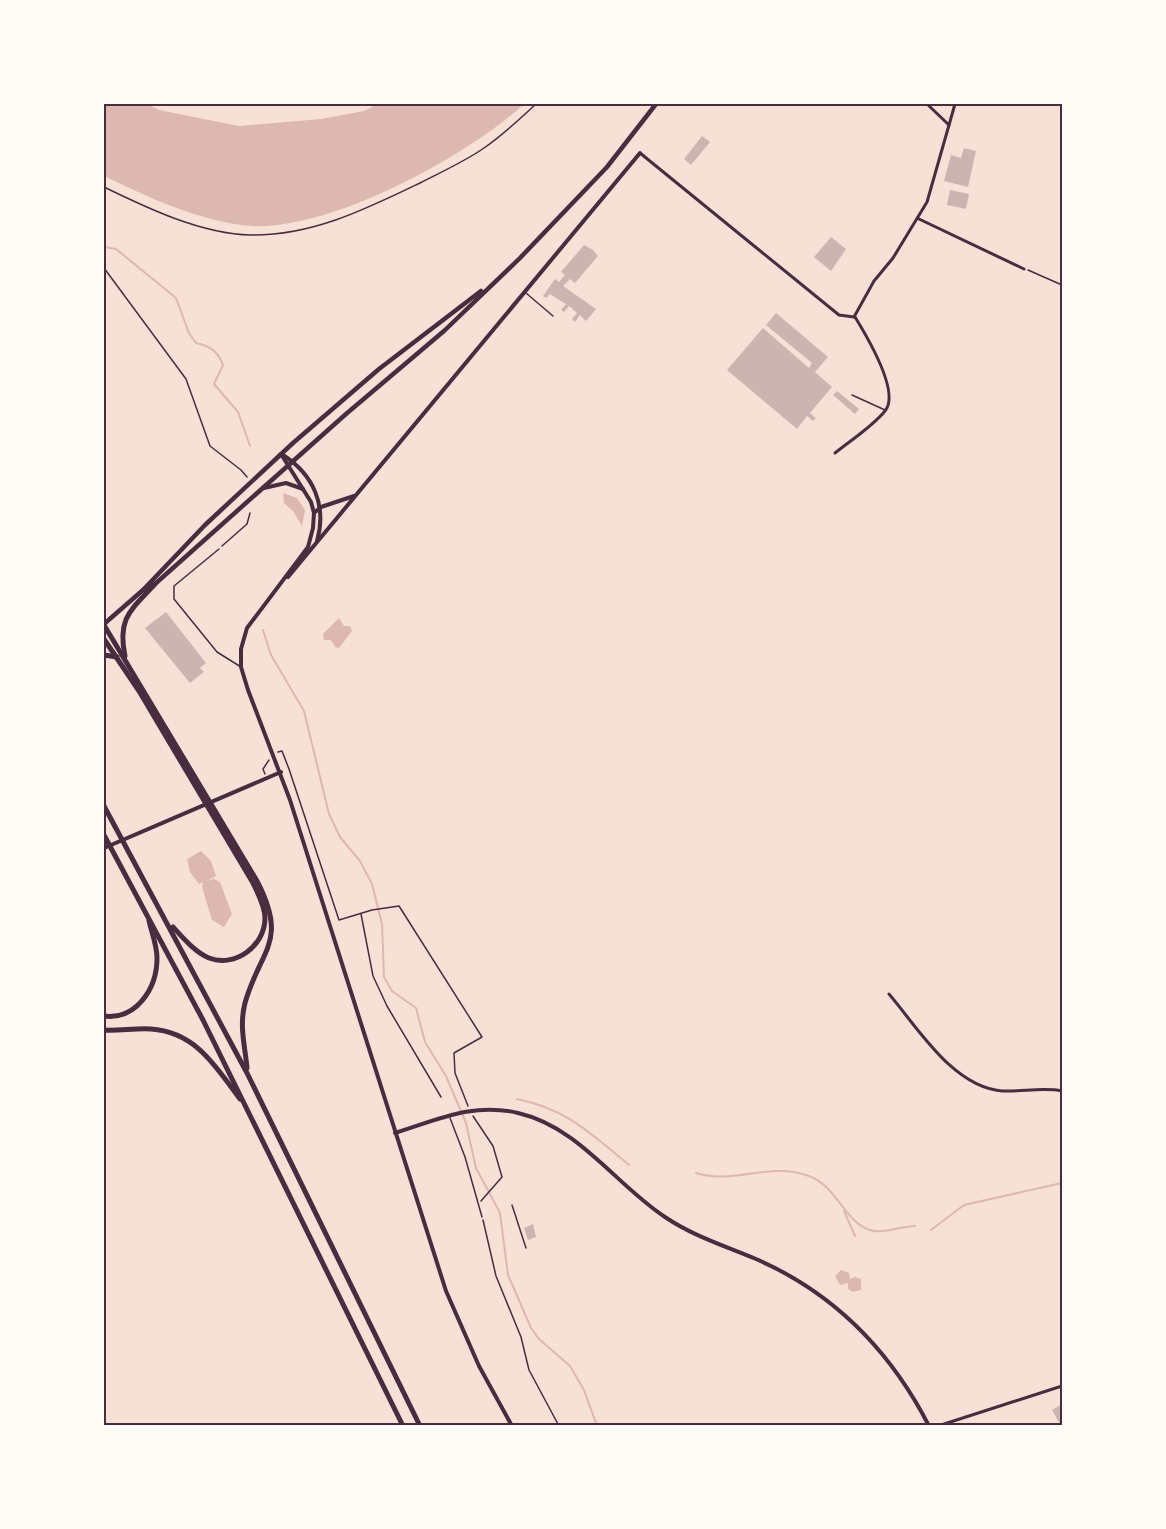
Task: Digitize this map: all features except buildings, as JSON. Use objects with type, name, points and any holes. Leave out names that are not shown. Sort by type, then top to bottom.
[{"type":"highway","points":[[126,660],[122,639],[123,623],[129,612],[155,584]]},
{"type":"highway","points":[[104,624],[203,794]]},
{"type":"highway","points":[[104,639],[260,886],[271,916],[269,946],[249,993],[243,1016],[243,1042],[247,1073]]},
{"type":"highway","points":[[104,655],[117,657]]},
{"type":"highway","points":[[104,806],[170,924],[247,1073],[420,1425]]},
{"type":"highway","points":[[170,924],[201,953],[218,960],[240,957],[258,943],[264,930],[264,910],[253,883],[214,812]]},
{"type":"highway","points":[[104,836],[250,1113],[403,1425]]},
{"type":"highway","points":[[104,1016],[115,1018],[129,1013],[148,993],[156,973],[157,956],[147,914]]},
{"type":"highway","points":[[104,1030],[159,1030],[186,1039],[211,1059],[250,1113]]},
{"type":"main road","points":[[143,590],[155,584],[444,331],[579,198],[656,104]]},
{"type":"main road","points":[[104,624],[143,590],[205,525],[281,454],[379,369],[498,279]]},
{"type":"street","points":[[927,104],[949,125]]},
{"type":"street","points":[[854,317],[874,281],[919,219],[927,202],[955,104]]},
{"type":"street","points":[[257,612],[362,489],[640,153],[839,315],[854,317]]},
{"type":"street","points":[[919,219],[1024,269]]},
{"type":"street","points":[[835,453],[886,410],[891,400],[888,385],[872,348],[854,317]]},
{"type":"street","points":[[281,454],[293,462],[316,490],[321,507],[321,528],[316,544]]},
{"type":"street","points":[[281,454],[287,467],[305,490],[314,513],[308,547],[257,612],[243,642],[241,667],[281,772],[446,1291],[479,1366],[512,1425]]},
{"type":"street","points":[[263,488],[286,483],[305,490]]},
{"type":"street","points":[[314,513],[321,507],[347,500],[362,489]]},
{"type":"street","points":[[104,848],[281,772]]},
{"type":"street","points":[[889,994],[943,1059],[964,1077],[1001,1091],[1062,1091]]},
{"type":"street","points":[[395,1133],[448,1114],[479,1108],[520,1113],[565,1133],[579,1142],[642,1201],[666,1218],[758,1260],[827,1300],[875,1343],[894,1366],[929,1425]]},
{"type":"street","points":[[938,1425],[1062,1386]]},
{"type":"lane","points":[[525,293],[553,316]]},
{"type":"lane","points":[[852,395],[886,410]]},
{"type":"lane","points":[[219,549],[174,586],[174,599],[217,652],[241,667]]},
{"type":"lane","points":[[448,1114],[482,1216]]},
{"type":"path","points":[[104,187],[162,212],[213,230],[250,235],[289,233],[324,225],[363,210],[456,165],[483,148],[537,104]]},
{"type":"path","points":[[104,268],[186,379],[210,446],[241,470],[247,478]]},
{"type":"path","points":[[1024,269],[1062,285]]},
{"type":"path","points":[[219,549],[247,524],[250,513]]},
{"type":"path","points":[[267,778],[263,769],[268,756],[282,751],[339,920],[372,910],[399,906],[483,1037],[454,1053],[455,1073],[465,1099]]},
{"type":"path","points":[[361,913],[373,976],[387,1006],[441,1097]]},
{"type":"path","points":[[472,1116],[493,1146],[502,1177],[479,1203]]},
{"type":"path","points":[[513,1206],[526,1248]]},
{"type":"path","points":[[482,1216],[496,1276],[521,1337],[523,1351],[559,1425]]},
{"type":"shaded area","points":[[104,104],[146,104],[159,110],[239,126],[321,119],[364,111],[378,104],[524,104],[467,147],[431,169],[391,189],[351,206],[311,219],[274,225],[241,225],[188,212],[104,176]]},
{"type":"shaded area","points":[[283,493],[297,498],[305,510],[302,526],[293,511],[284,503]]},
{"type":"shaded area","points":[[339,618],[344,626],[350,626],[352,631],[339,648],[335,647],[331,640],[324,640],[323,634]]},
{"type":"shaded area","points":[[201,851],[211,861],[216,876],[207,881],[214,879],[220,882],[232,914],[224,927],[212,920],[202,887],[203,882],[199,884],[190,872],[187,859]]},
{"type":"shaded area","points":[[841,1270],[849,1273],[850,1279],[855,1277],[861,1279],[861,1290],[853,1292],[848,1289],[848,1283],[840,1285],[835,1276]]},
{"type":"waterway","points":[[104,247],[116,249],[176,298],[189,333],[196,343],[209,348],[219,356],[223,365],[214,384],[238,412],[250,446]]},
{"type":"waterway","points":[[263,630],[271,655],[304,711],[329,814],[340,837],[360,861],[372,884],[382,924],[384,977],[392,991],[416,1008],[425,1042],[446,1076],[466,1123],[476,1168],[500,1213],[508,1275],[531,1328],[539,1339],[570,1366],[584,1390],[597,1426]]},
{"type":"waterway","points":[[517,1099],[550,1109],[578,1124],[629,1165]]},
{"type":"waterway","points":[[696,1173],[724,1176],[795,1172],[819,1181],[864,1228],[878,1231],[915,1226]]},
{"type":"waterway","points":[[931,1230],[964,1205],[1062,1183]]},
{"type":"waterway","points":[[844,1211],[855,1236]]}]
